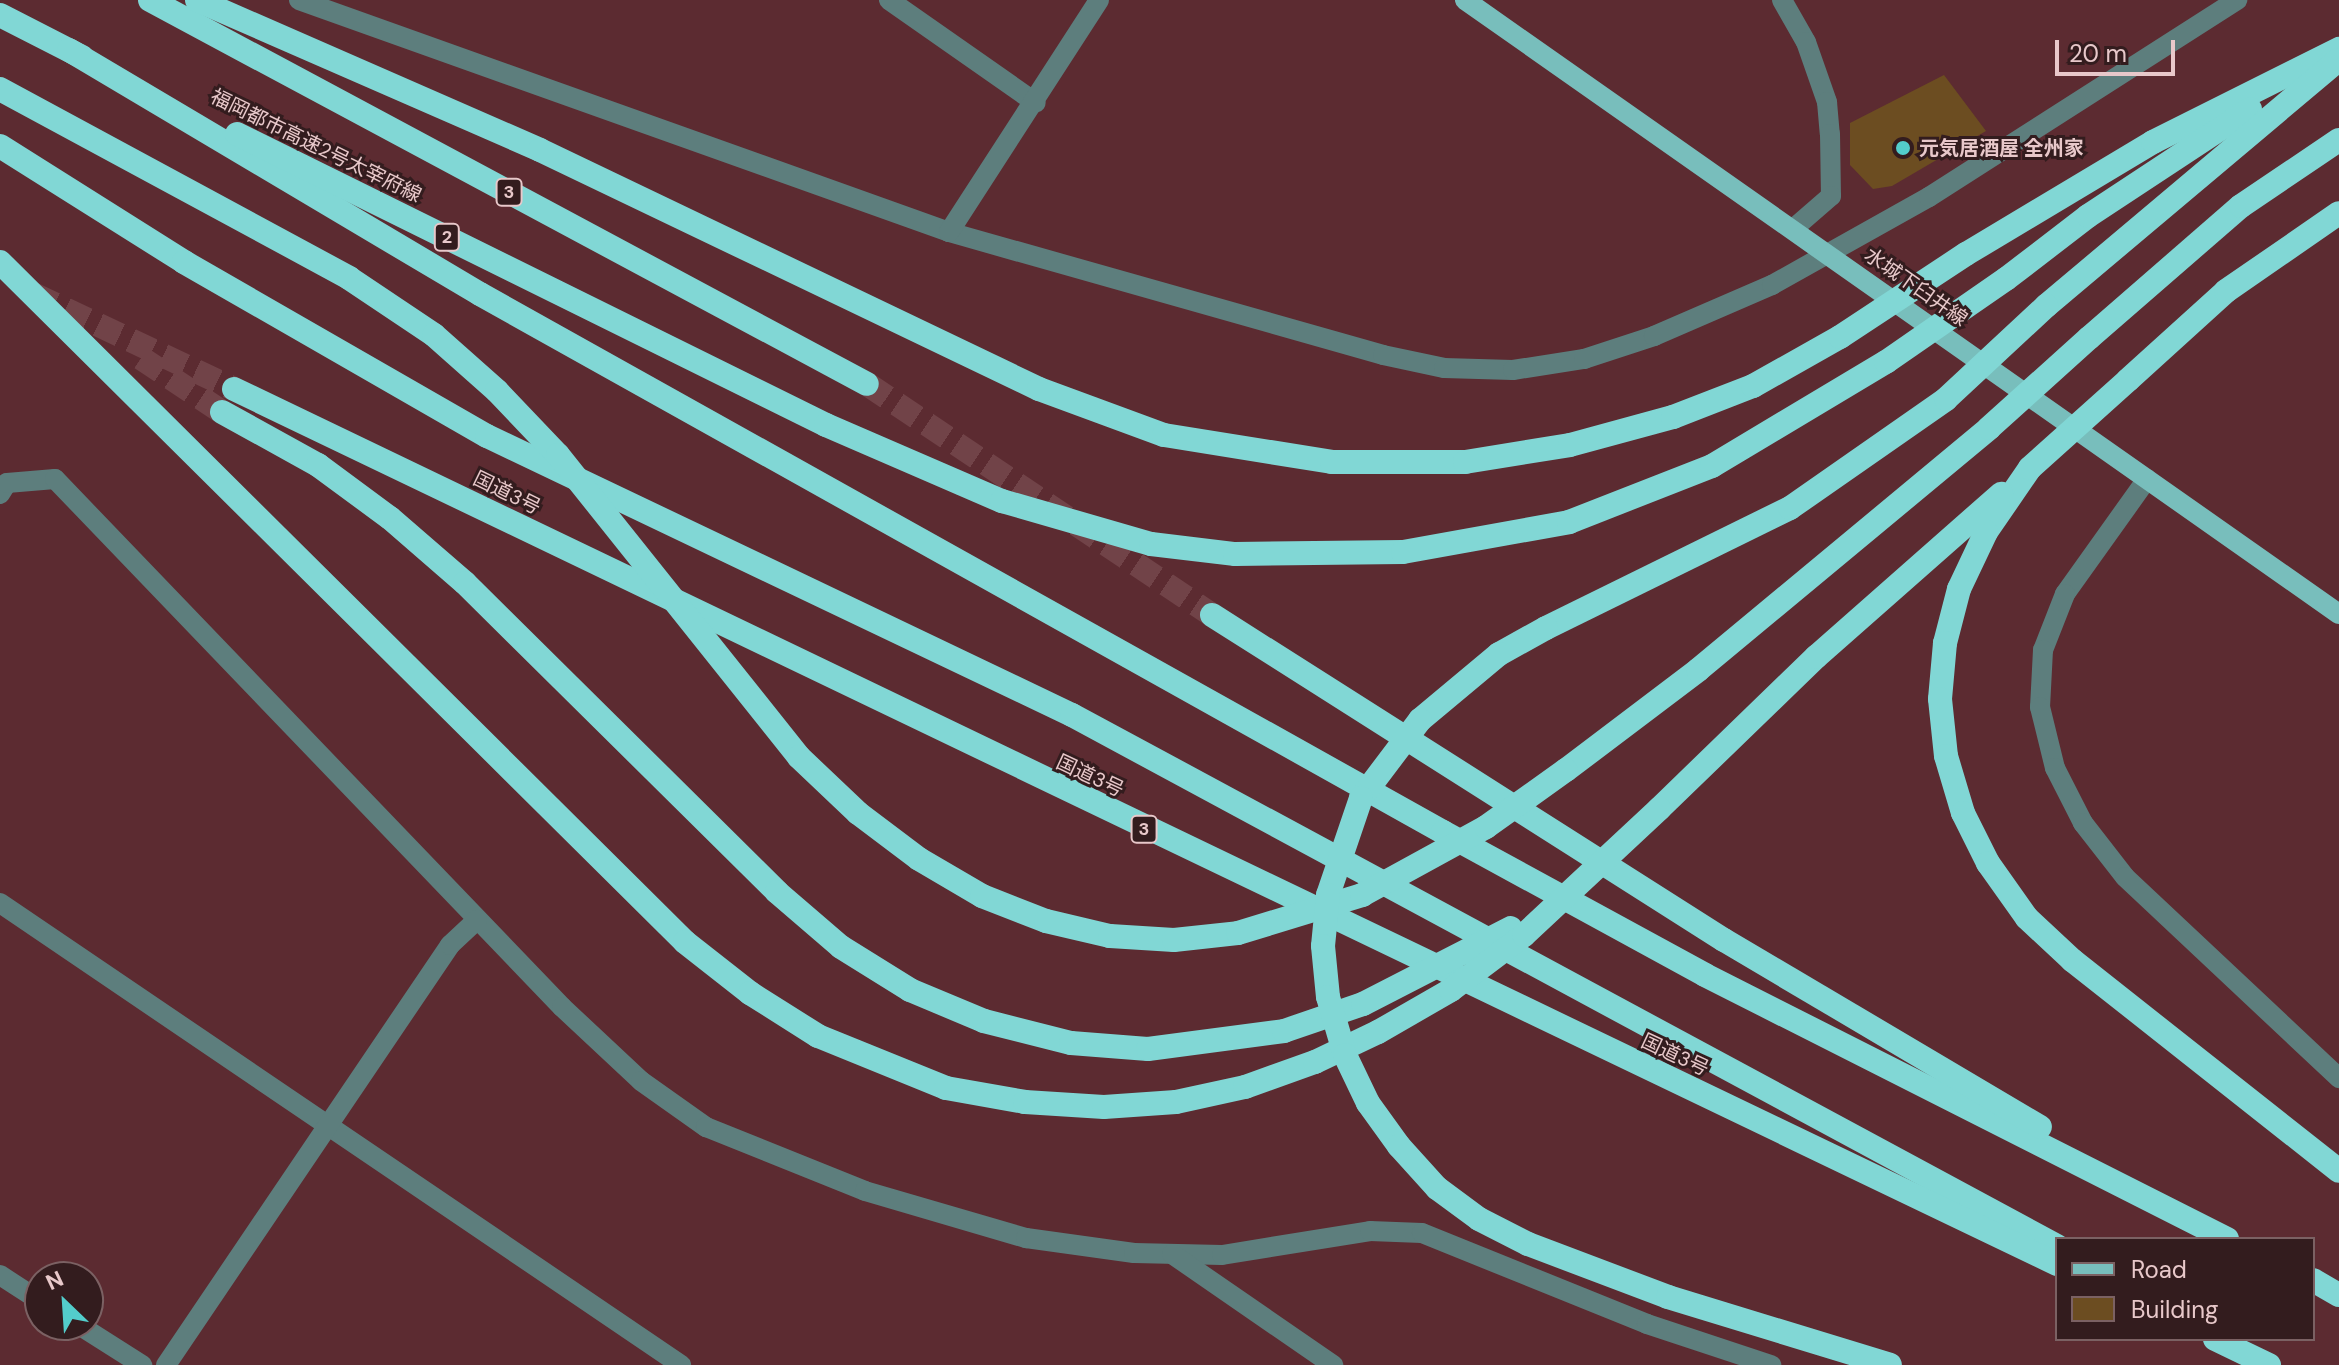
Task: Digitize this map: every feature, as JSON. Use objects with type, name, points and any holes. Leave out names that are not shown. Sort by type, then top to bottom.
[{"type":"highway","name":"3","points":[[150,0],[867,384]]},
{"type":"highway","points":[[197,0],[540,150],[1039,389],[1164,435],[1332,462],[1465,462],[1570,445],[1673,417],[1753,386],[1840,337],[2102,170],[2339,51]]},
{"type":"highway","name":"福岡都市高速2号太宰府線","points":[[0,15],[826,425],[1002,501],[1151,544],[1235,554],[1403,552],[1569,522],[1645,495],[1712,466],[1886,362],[2006,279],[2158,167],[2339,51]]},
{"type":"highway","points":[[69,50],[466,286],[795,472],[1705,975],[2223,1237]]},
{"type":"highway","points":[[1890,1365],[1654,1291],[1528,1244],[1479,1219],[1437,1188],[1399,1146],[1368,1103],[1345,1055],[1328,997],[1323,946],[1328,895],[1361,798],[1420,720],[1499,654],[1790,508],[1946,399],[2046,306],[2339,59]]},
{"type":"highway","points":[[0,89],[349,278],[434,335],[497,391],[558,455],[799,757],[858,813],[919,859],[982,896],[1046,921],[1110,936],[1174,940],[1238,933],[1374,889],[1486,827],[1710,660],[1989,428],[2241,206],[2339,140]]},
{"type":"highway","points":[[0,146],[184,262],[487,436],[1072,715],[2055,1245]]},
{"type":"highway","points":[[0,262],[685,942],[750,993],[818,1036],[946,1088],[1025,1102],[1104,1107],[1176,1102],[1245,1087],[1315,1062],[1378,1032],[1451,990],[1524,935],[1816,657],[2226,291],[2339,213]]},
{"type":"highway","name":"国道3号","points":[[234,389],[2055,1263]]},
{"type":"highway","points":[[222,412],[318,465],[390,518],[476,593],[777,892],[841,947],[910,990],[984,1021],[1056,1039],[1148,1049],[1284,1031],[1363,1004],[1455,961],[1586,877]]},
{"type":"highway","points":[[2030,468],[1986,532],[1959,589],[1945,643],[1940,699],[1946,756],[1963,813],[1988,863],[2027,918],[2072,960],[2339,1171]]},
{"type":"highway","points":[[1212,615],[1895,1045],[2235,1237]]},
{"type":"highway","points":[[2315,1282],[2339,1295]]},
{"type":"highway","points":[[2219,1341],[2272,1365]]},
{"type":"highway","points":[[2230,1341],[2272,1365]]},
{"type":"main road","name":"水城下臼井線","points":[[1465,0],[2339,614]]},
{"type":"street","points":[[299,0],[949,232],[1383,355],[1444,368],[1513,370],[1584,359],[1654,336],[1827,255],[1929,197],[2237,0]]},
{"type":"street","points":[[889,0],[1036,103]]},
{"type":"street","points":[[949,232],[1036,103],[1099,0]]},
{"type":"street","points":[[1782,0],[1806,42],[1827,102],[1830,134],[1831,196],[1793,229]]},
{"type":"street","points":[[0,494],[7,483],[55,479],[477,920],[641,1081],[706,1127],[865,1191],[1026,1238],[1172,1254],[1222,1255],[1370,1231],[1422,1233],[1647,1324],[1771,1365]]},
{"type":"street","points":[[2147,479],[2065,594],[2043,650],[2040,707],[2055,768],[2083,823],[2125,877],[2339,1078]]},
{"type":"street","points":[[0,903],[681,1365]]},
{"type":"street","points":[[166,1365],[450,945],[477,920]]},
{"type":"street","points":[[1172,1254],[1333,1365]]},
{"type":"street","points":[[0,1275],[24,1291]]},
{"type":"street","points":[[104,1341],[142,1365]]},
{"type":"building","name":"元気居酒屋 全州家","points":[[1944,75],[1986,131],[1892,186],[1873,189],[1850,165],[1850,123]]},
{"type":"tunnel","points":[[33,294],[234,389]]},
{"type":"tunnel","points":[[141,358],[222,412]]},
{"type":"tunnel","points":[[867,384],[1212,615]]},
{"type":"place","name":"元気居酒屋 全州家","points":[[1903,148]]}]
